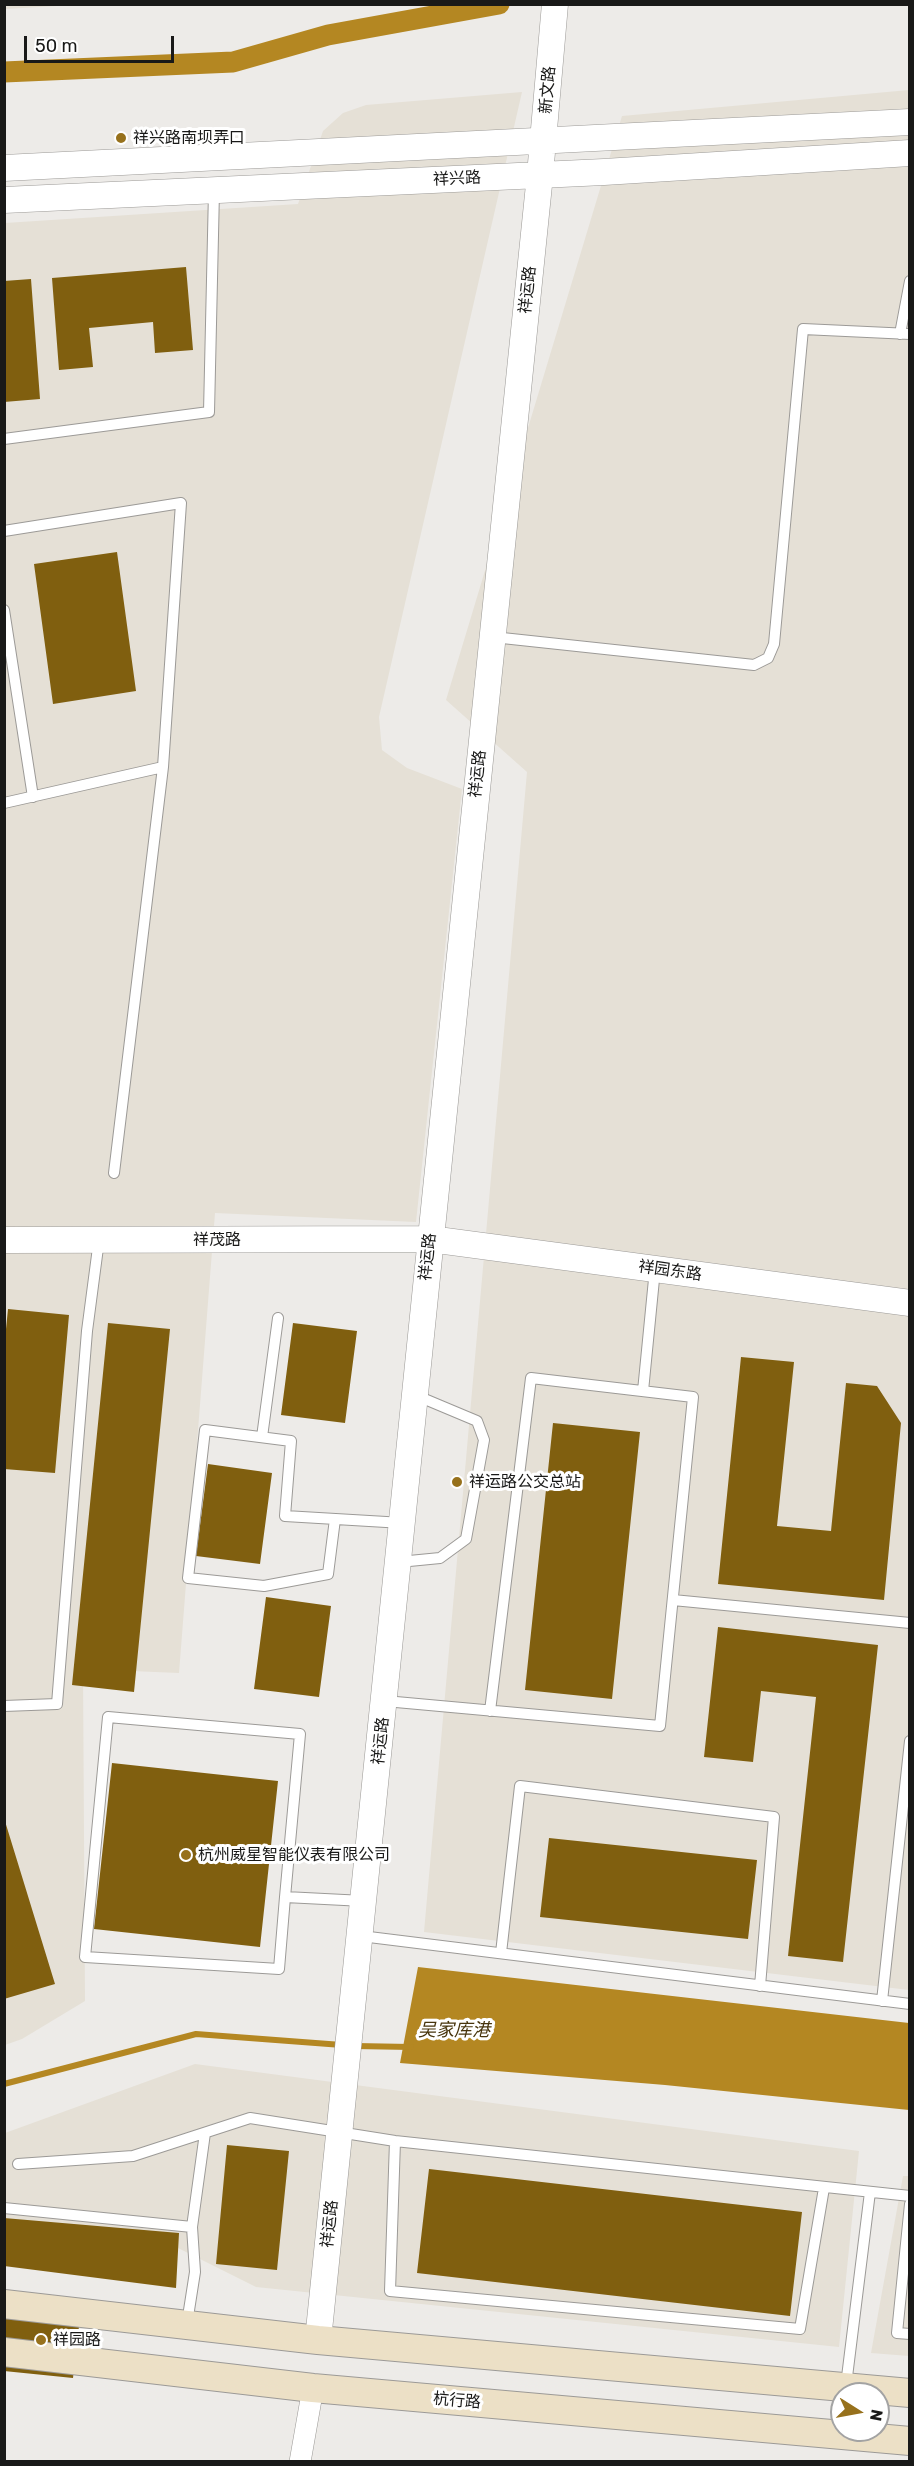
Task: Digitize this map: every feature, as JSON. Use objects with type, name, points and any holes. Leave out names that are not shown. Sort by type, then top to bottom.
[{"type":"main road","points":[[4,2304],[318,2340],[830,2386]]},
{"type":"main road","name":"杭行路","points":[[4,2352],[313,2388],[909,2441]]},
{"type":"main road","points":[[890,2391],[909,2393]]},
{"type":"street","name":"新文路","points":[[540,175],[555,4]]},
{"type":"street","name":"祥兴路","points":[[4,168],[909,122]]},
{"type":"street","name":"祥兴路","points":[[4,200],[540,175],[909,153]]},
{"type":"street","name":"祥运路","points":[[318,2340],[365,1901],[430,1239],[540,175]]},
{"type":"street","name":"祥茂路","points":[[4,1240],[430,1239]]},
{"type":"street","name":"祥园东路","points":[[430,1239],[909,1303]]},
{"type":"street","points":[[300,2462],[313,2388]]},
{"type":"lane","points":[[4,439],[209,412],[214,190]]},
{"type":"lane","points":[[492,637],[754,665],[768,658],[774,644],[802,329],[905,334],[909,281]]},
{"type":"lane","points":[[4,531],[181,503],[163,767],[114,1173]]},
{"type":"lane","points":[[4,610],[33,796]]},
{"type":"lane","points":[[4,803],[163,767]]},
{"type":"lane","points":[[4,1706],[57,1704],[87,1331],[99,1240]]},
{"type":"lane","points":[[643,1391],[655,1269]]},
{"type":"lane","points":[[262,1437],[278,1318]]},
{"type":"lane","points":[[385,1701],[490,1711],[660,1726],[693,1397],[531,1378],[490,1711]]},
{"type":"lane","points":[[399,1562],[440,1558],[466,1539],[484,1440],[477,1421],[415,1395]]},
{"type":"lane","points":[[335,1519],[328,1574],[264,1586],[188,1578],[205,1430],[291,1441],[285,1516],[403,1523]]},
{"type":"lane","points":[[673,1600],[909,1623]]},
{"type":"lane","points":[[108,1717],[300,1734],[285,1897],[279,1969],[85,1957],[108,1717]]},
{"type":"lane","points":[[882,2001],[909,1741]]},
{"type":"lane","points":[[501,1953],[520,1786],[774,1817],[760,1986]]},
{"type":"lane","points":[[285,1897],[365,1901]]},
{"type":"lane","points":[[361,1936],[909,2004]]},
{"type":"lane","points":[[18,2164],[133,2156],[250,2118],[395,2141],[909,2196]]},
{"type":"lane","points":[[186,2325],[195,2272],[192,2227],[205,2133]]},
{"type":"lane","points":[[395,2141],[390,2290],[800,2329],[824,2188]]},
{"type":"lane","points":[[847,2382],[870,2192]]},
{"type":"lane","points":[[909,2204],[897,2333],[909,2334]]},
{"type":"lane","points":[[4,2208],[192,2227]]},
{"type":"shaded area","points":[[5,4],[74,4],[74,5],[5,9]]},
{"type":"shaded area","points":[[909,90],[909,1990],[424,1932],[527,772],[446,700],[622,116]]},
{"type":"shaded area","points":[[522,92],[379,717],[382,750],[407,768],[462,789],[416,1222],[215,1213],[179,1673],[83,1669],[85,2001],[22,2039],[5,2045],[5,223],[298,204],[323,131],[343,113],[366,105]]},
{"type":"shaded area","points":[[195,2064],[859,2151],[839,2347],[256,2287],[170,2244],[5,2234],[5,2133]]},
{"type":"shaded area","points":[[903,2176],[909,2176],[909,2356],[871,2353]]},
{"type":"water","points":[[418,1967],[909,2023],[909,2110],[665,2085],[400,2063]]},
{"type":"building","points":[[186,267],[193,350],[155,353],[153,322],[89,328],[93,367],[59,370],[52,278]]},
{"type":"building","points":[[31,279],[40,399],[4,402],[4,281]]},
{"type":"building","points":[[117,552],[136,691],[53,704],[34,564]]},
{"type":"building","points":[[8,1309],[69,1315],[55,1473],[4,1469],[4,1349]]},
{"type":"building","points":[[108,1323],[170,1329],[134,1692],[72,1685]]},
{"type":"building","points":[[293,1323],[357,1331],[345,1423],[281,1415]]},
{"type":"building","points":[[741,1357],[794,1362],[777,1526],[831,1531],[846,1383],[877,1386],[901,1423],[884,1600],[718,1584]]},
{"type":"building","points":[[553,1423],[640,1432],[612,1699],[525,1690]]},
{"type":"building","points":[[208,1464],[272,1473],[260,1564],[196,1556]]},
{"type":"building","points":[[266,1597],[331,1606],[319,1697],[254,1689]]},
{"type":"building","points":[[718,1627],[878,1645],[843,1962],[788,1956],[816,1697],[761,1691],[753,1762],[704,1757]]},
{"type":"building","name":"杭州威星智能仪表有限公司","points":[[112,1763],[278,1781],[260,1947],[94,1929]]},
{"type":"building","points":[[4,1818],[55,1984],[4,1999]]},
{"type":"building","points":[[549,1838],[757,1860],[748,1939],[540,1917]]},
{"type":"building","points":[[227,2145],[289,2151],[277,2270],[216,2264]]},
{"type":"building","points":[[429,2169],[802,2212],[790,2316],[417,2273]]},
{"type":"building","points":[[4,2218],[179,2233],[176,2288],[4,2266]]},
{"type":"building","name":"祥园路","points":[[4,2301],[81,2309],[73,2378],[4,2371]]},
{"type":"waterway","points":[[4,72],[233,62],[328,35],[499,4]]},
{"type":"waterway","name":"吴家库港","points":[[4,2084],[196,2034],[342,2045]]},
{"type":"waterway","name":"吴家库港","points":[[355,2046],[411,2047]]},
{"type":"place","name":"祥兴路南坝弄口","points":[[121,138]]},
{"type":"place","name":"祥运路公交总站","points":[[457,1482]]},
{"type":"place","name":"杭州威星智能仪表有限公司","points":[[186,1855]]},
{"type":"place","name":"祥园路","points":[[41,2340]]}]
